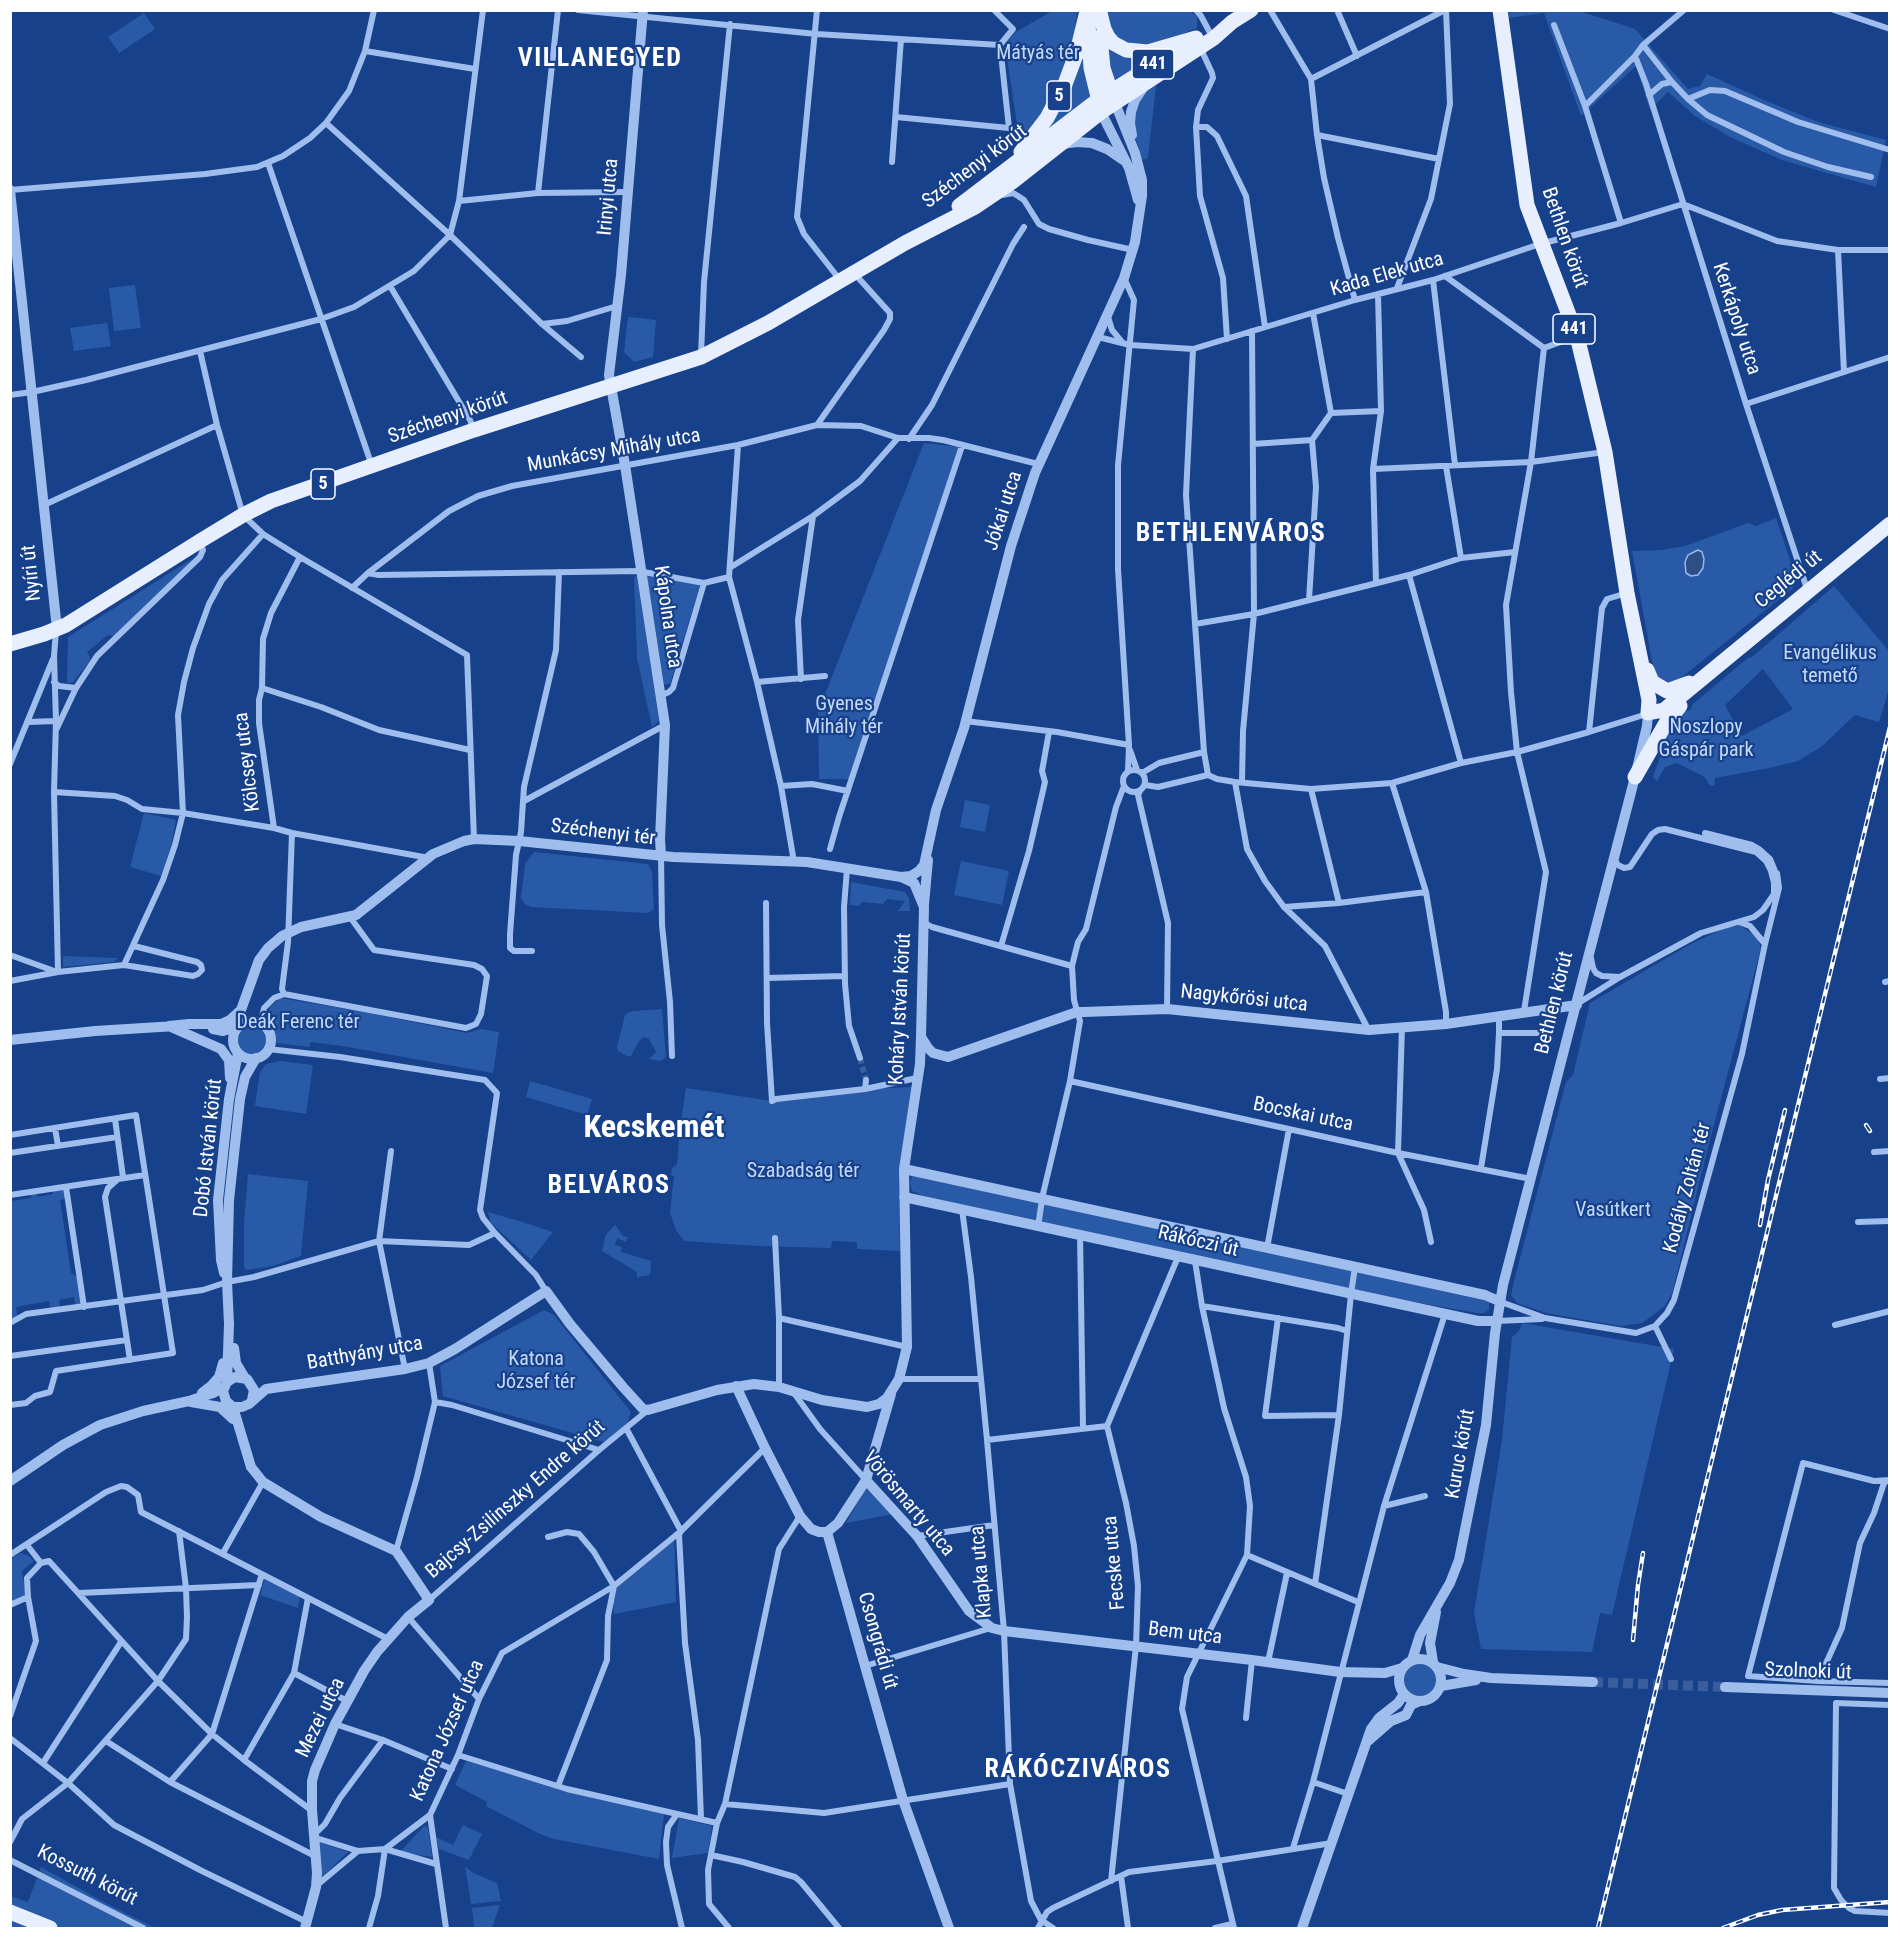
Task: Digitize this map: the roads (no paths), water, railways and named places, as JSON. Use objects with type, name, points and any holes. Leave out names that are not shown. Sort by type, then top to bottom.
[{"type":"main road","name":"441","points":[[1106,102],[1202,38],[1214,38],[1232,22],[1251,10]]},
{"type":"main road","name":"Bethlen körút","points":[[1500,10],[1527,205],[1577,336],[1605,452],[1627,593],[1639,651]]},
{"type":"main road","points":[[1094,11],[1108,37],[1113,43],[1126,50],[1148,52],[1202,38]]},
{"type":"main road","points":[[1094,11],[1106,102]]},
{"type":"main road","name":"5","points":[[1008,169],[1047,118],[1065,84],[1094,11]]},
{"type":"main road","name":"441","points":[[1106,102],[1155,75],[1202,38]]},
{"type":"main road","name":"Széchenyi körút","points":[[10,645],[57,629],[243,515],[271,501],[474,430],[701,357],[768,323],[905,243],[975,207],[1054,149],[1106,102]]},
{"type":"main road","name":"Széchenyi körút","points":[[905,243],[1106,102]]},
{"type":"main road","name":"Ceglédi út","points":[[1715,668],[1890,524]]},
{"type":"main road","points":[[1639,651],[1652,682],[1658,688],[1667,691],[1688,684],[1715,668]]},
{"type":"main road","name":"441","points":[[1639,651],[1649,700],[1648,713]]},
{"type":"main road","points":[[1648,713],[1664,710],[1715,668]]},
{"type":"main road","points":[[1635,777],[1666,723],[1715,668]]},
{"type":"main road","points":[[10,1912],[50,1929]]},
{"type":"street","points":[[10,190],[204,174],[257,167],[268,163],[297,147],[326,123],[349,91],[365,51],[374,10]]},
{"type":"street","points":[[10,395],[32,392],[200,351],[321,319],[354,307],[414,271],[450,235],[459,201],[483,10]]},
{"type":"street","points":[[538,193],[558,10]]},
{"type":"street","points":[[578,10],[642,13],[816,34],[1000,45]]},
{"type":"street","points":[[817,10],[798,217],[804,234],[891,315],[884,330],[817,425]]},
{"type":"street","points":[[896,117],[1009,128],[1000,45],[1013,29],[994,10]]},
{"type":"street","points":[[1196,10],[1201,16],[1202,38],[1213,78],[1198,107],[1196,127],[1200,196],[1223,278],[1227,339]]},
{"type":"street","points":[[1270,10],[1311,79],[1324,178],[1355,300]]},
{"type":"street","points":[[1337,10],[1357,56]]},
{"type":"street","points":[[1311,79],[1445,10],[1450,104],[1431,199],[1397,288]]},
{"type":"street","points":[[1585,106],[1643,45],[1684,10]]},
{"type":"street","points":[[1834,10],[1890,29]]},
{"type":"street","name":"Irinyi utca","points":[[611,386],[609,375],[618,306],[642,13]]},
{"type":"street","points":[[701,357],[704,282],[730,24]]},
{"type":"street","points":[[1554,25],[1585,106],[1621,223]]},
{"type":"street","points":[[892,162],[901,39]]},
{"type":"street","points":[[1643,45],[1672,82],[1707,115],[1784,152],[1828,167],[1871,177]]},
{"type":"street","points":[[365,51],[475,69]]},
{"type":"street","name":"Kerkápoly utca","points":[[1635,56],[1808,591]]},
{"type":"street","points":[[1135,153],[1130,123],[1133,106],[1144,85],[1155,75]]},
{"type":"street","points":[[1649,95],[1662,84],[1672,82]]},
{"type":"street","points":[[1688,99],[1710,90],[1725,90],[1798,122],[1890,150]]},
{"type":"street","name":"Jókai utca","points":[[931,836],[936,810],[965,721],[1011,546],[1038,464],[1110,310],[1133,250],[1142,196],[1142,180],[1135,153],[1106,102]]},
{"type":"street","name":"Jókai utca","points":[[1106,102],[1134,184],[1139,206]]},
{"type":"street","points":[[326,123],[450,235],[542,324],[581,357]]},
{"type":"street","points":[[1196,127],[1207,127],[1217,136],[1246,196],[1265,327]]},
{"type":"street","points":[[1317,135],[1439,159]]},
{"type":"street","points":[[1054,149],[1068,142],[1092,143],[1107,148],[1126,162]]},
{"type":"street","points":[[268,163],[372,467]]},
{"type":"street","name":"Nyíri út","points":[[10,190],[57,629]]},
{"type":"street","points":[[459,201],[538,193],[627,192]]},
{"type":"street","points":[[975,207],[1005,194],[1013,194],[1024,201],[1039,224],[1062,233],[1133,250]]},
{"type":"street","points":[[1683,204],[1777,241],[1838,250],[1890,250]]},
{"type":"street","name":"Kada Elek utca","points":[[1098,337],[1127,345],[1193,348],[1397,288],[1433,280],[1540,244],[1683,204]]},
{"type":"street","points":[[909,439],[932,405],[1013,244],[1024,227]]},
{"type":"street","points":[[1838,250],[1844,372]]},
{"type":"street","points":[[1445,276],[1544,348]]},
{"type":"street","points":[[1038,1226],[1070,1081],[1080,1021],[1074,1000],[1072,966],[1078,942],[1086,929],[1116,807],[1124,786],[1123,780],[1128,771],[1129,745],[1118,569],[1118,465],[1127,345],[1134,300],[1124,278]]},
{"type":"street","points":[[1433,280],[1455,465]]},
{"type":"street","points":[[390,286],[474,430]]},
{"type":"street","points":[[1376,583],[1372,469],[1381,411],[1378,294]]},
{"type":"street","points":[[542,324],[567,321],[618,306]]},
{"type":"street","points":[[1110,310],[1109,324],[1115,334],[1127,345]]},
{"type":"street","points":[[1309,600],[1316,507],[1311,440],[1331,412],[1313,313]]},
{"type":"street","points":[[1252,331],[1254,614],[1238,782],[1247,849],[1265,881],[1284,907],[1325,946],[1369,1030]]},
{"type":"street","points":[[1544,348],[1577,336]]},
{"type":"street","points":[[1193,348],[1186,495],[1204,752],[1208,775]]},
{"type":"street","points":[[1524,1011],[1545,872],[1517,752],[1506,605],[1531,462],[1544,348]]},
{"type":"street","points":[[200,351],[217,425],[243,515],[263,534],[467,656],[474,839]]},
{"type":"street","points":[[1746,404],[1890,357]]},
{"type":"street","name":"Kápolna utca","points":[[611,386],[665,725],[661,855]]},
{"type":"street","points":[[1331,412],[1381,411]]},
{"type":"street","points":[[44,505],[217,425]]},
{"type":"street","name":"Munkácsy Mihály utca","points":[[352,588],[368,573],[449,511],[478,496],[512,486],[738,445],[817,425],[861,426],[898,438],[929,438],[1038,464]]},
{"type":"street","points":[[730,567],[813,516],[860,481],[898,438]]},
{"type":"street","points":[[1253,444],[1311,440]]},
{"type":"street","points":[[738,445],[729,577],[757,682],[781,786],[794,862]]},
{"type":"street","points":[[830,849],[962,446]]},
{"type":"street","points":[[1372,469],[1531,462],[1605,452]]},
{"type":"street","points":[[1446,466],[1461,558]]},
{"type":"street","points":[[801,679],[798,620],[813,516]]},
{"type":"street","points":[[124,965],[163,880],[183,813],[178,715],[193,648],[209,604],[222,580],[263,534]]},
{"type":"street","points":[[55,734],[76,688],[97,656],[200,557],[203,550],[200,541]]},
{"type":"street","points":[[1195,624],[1254,614],[1409,575],[1461,558],[1515,552]]},
{"type":"street","name":"Kölcsey utca","points":[[274,828],[259,723],[263,639],[271,613],[300,557]]},
{"type":"street","points":[[532,951],[513,951],[509,943],[524,787],[556,650],[559,572]]},
{"type":"street","points":[[368,573],[379,575],[642,572],[704,583],[729,577]]},
{"type":"street","points":[[1409,575],[1461,763]]},
{"type":"street","points":[[660,696],[673,688],[704,583]]},
{"type":"street","points":[[1589,732],[1602,608],[1607,599],[1627,593]]},
{"type":"street","points":[[57,629],[54,656],[56,722],[54,792],[58,972]]},
{"type":"street","points":[[10,764],[54,656]]},
{"type":"street","points":[[757,682],[825,676]]},
{"type":"street","points":[[54,682],[59,686],[76,688]]},
{"type":"street","points":[[262,688],[321,707],[379,730],[470,750]]},
{"type":"street","points":[[1145,785],[1158,787],[1208,775],[1217,779],[1238,782],[1311,789],[1392,783],[1461,763],[1517,752],[1648,713]]},
{"type":"street","name":"Bethlen körút","points":[[1501,1302],[1503,1285],[1635,777],[1648,713]]},
{"type":"street","points":[[965,721],[1129,745]]},
{"type":"street","points":[[28,722],[56,722]]},
{"type":"street","points":[[524,801],[665,725]]},
{"type":"street","points":[[1001,946],[1029,851],[1045,782],[1042,771],[1049,732]]},
{"type":"street","points":[[1129,745],[1145,778],[1145,785],[1138,795],[1168,923],[1167,1009]]},
{"type":"street","points":[[1128,771],[1140,771],[1159,763],[1204,752]]},
{"type":"street","points":[[1392,783],[1426,892],[1446,1024]]},
{"type":"street","points":[[781,786],[812,784],[848,791]]},
{"type":"street","points":[[1124,786],[1131,792],[1140,791]]},
{"type":"street","points":[[1311,789],[1339,903]]},
{"type":"street","points":[[54,792],[115,796],[142,809],[183,813],[274,828],[429,858]]},
{"type":"street","points":[[1614,858],[1618,865],[1624,868],[1630,867],[1652,834],[1665,829],[1756,852],[1768,865],[1773,876],[1774,894]]},
{"type":"street","points":[[284,994],[282,989],[288,933],[292,833]]},
{"type":"street","points":[[1577,1005],[1620,977],[1700,934],[1760,913],[1770,901],[1774,894],[1777,873],[1770,859],[1752,845],[1705,833]]},
{"type":"street","points":[[661,855],[684,858],[807,862],[901,877],[912,876],[921,868],[931,836]]},
{"type":"street","name":"Koháry István körút","points":[[827,1532],[838,1523],[866,1480],[907,1347],[904,1170],[920,1064],[922,901],[931,836]]},
{"type":"street","name":"Széchenyi tér","points":[[350,917],[356,915],[442,849],[474,839],[519,841],[661,855],[662,925],[672,1056]]},
{"type":"street","points":[[847,870],[844,907],[845,976],[849,1026],[860,1058]]},
{"type":"street","name":"Kodály Zoltán tér","points":[[1655,1326],[1662,1320],[1674,1300],[1742,1054],[1779,888],[1777,873]]},
{"type":"street","points":[[901,877],[914,883],[922,901]]},
{"type":"street","points":[[1284,907],[1426,892]]},
{"type":"street","name":"Kodály Zoltán tér","points":[[1770,901],[1772,914]]},
{"type":"street","points":[[766,903],[767,1023],[772,1101],[865,1089],[917,1078]]},
{"type":"street","points":[[169,1026],[215,1038],[236,1049],[246,1058],[256,1058],[268,1049],[270,1036],[262,1018],[264,1008],[274,998],[284,994],[466,1028],[476,1024],[481,1014],[487,976],[484,970],[474,965],[378,952],[370,948],[350,917],[301,927],[288,933],[268,948],[253,971],[245,1021],[233,1035],[236,1049]]},
{"type":"street","points":[[923,922],[932,927],[1072,966]]},
{"type":"street","points":[[1732,922],[1750,926],[1765,944]]},
{"type":"street","points":[[10,981],[58,972],[124,965],[193,976],[202,970],[201,965],[197,962],[134,946]]},
{"type":"street","points":[[1590,951],[1596,973],[1602,976],[1620,977]]},
{"type":"street","points":[[10,955],[58,972]]},
{"type":"street","points":[[767,978],[845,976]]},
{"type":"street","points":[[10,1040],[95,1031],[226,1023],[241,1010],[250,986]]},
{"type":"street","name":"Nagykőrösi utca","points":[[921,1037],[933,1053],[948,1057],[1077,1012],[1167,1009],[1369,1030],[1446,1024],[1577,1005]]},
{"type":"street","points":[[1481,1168],[1497,1069],[1498,1015]]},
{"type":"street","points":[[169,1026],[223,1031],[252,1021],[265,1027]]},
{"type":"street","points":[[169,1026],[214,1044],[224,1052],[229,1059],[229,1099]]},
{"type":"street","points":[[1402,1028],[1398,1153],[1424,1210],[1431,1242]]},
{"type":"street","points":[[1499,1033],[1538,1033]]},
{"type":"street","name":"Dobó István körút","points":[[227,1282],[221,1260],[218,1200],[236,1049]]},
{"type":"street","points":[[268,1049],[340,1057],[484,1080],[497,1093],[480,1210],[483,1218],[537,1275],[546,1292],[570,1324],[639,1406],[648,1410],[736,1386],[753,1384],[792,1390],[822,1400],[871,1407],[892,1394]]},
{"type":"street","name":"Dobó István körút","points":[[226,1384],[230,1200],[240,1099],[245,1077],[256,1058]]},
{"type":"street","points":[[1880,1079],[1890,1078]]},
{"type":"street","points":[[865,1089],[866,1080]]},
{"type":"street","name":"Bocskai utca","points":[[1070,1081],[1398,1153],[1531,1179]]},
{"type":"street","points":[[10,1134],[135,1116],[173,1353],[56,1371],[50,1392],[35,1396],[26,1403],[10,1405]]},
{"type":"street","points":[[115,1119],[120,1178]]},
{"type":"street","points":[[55,1128],[58,1146]]},
{"type":"street","points":[[1266,1249],[1289,1129]]},
{"type":"street","points":[[10,1153],[117,1137]]},
{"type":"street","points":[[391,1151],[379,1241],[405,1369]]},
{"type":"street","points":[[1874,1152],[1890,1151]]},
{"type":"street","name":"Rákóczi út","points":[[904,1170],[1043,1197],[1266,1249],[1485,1295],[1501,1302]]},
{"type":"street","points":[[10,1195],[145,1175]]},
{"type":"street","points":[[120,1178],[108,1188],[105,1197],[130,1360]]},
{"type":"street","points":[[66,1187],[84,1307]]},
{"type":"street","name":"Rákóczi út","points":[[904,1197],[1080,1233],[1195,1261],[1478,1321],[1497,1321]]},
{"type":"street","name":"Klapka utca","points":[[962,1209],[971,1277],[1004,1631],[1010,1784],[1029,1894],[1041,1920]]},
{"type":"street","points":[[1858,1222],[1890,1221]]},
{"type":"street","points":[[10,1323],[26,1314],[203,1290],[379,1241],[469,1245],[495,1233]]},
{"type":"street","points":[[1080,1233],[1083,1427]]},
{"type":"street","points":[[775,1238],[779,1387]]},
{"type":"street","points":[[987,1440],[1107,1426],[1178,1257]]},
{"type":"street","points":[[1195,1261],[1202,1306],[1224,1408],[1246,1477],[1250,1506],[1247,1555],[1187,1677],[1182,1709],[1233,1926],[1215,1929]]},
{"type":"street","points":[[1315,1584],[1339,1415],[1355,1267]]},
{"type":"street","name":"Batthyány utca","points":[[250,1402],[266,1389],[278,1386],[405,1369],[429,1363],[546,1292]]},
{"type":"street","points":[[1501,1302],[1545,1318],[1636,1333],[1655,1326],[1671,1359]]},
{"type":"street","name":"Kuruc körút","points":[[1412,1660],[1420,1635],[1450,1583],[1459,1560],[1486,1425],[1501,1302]]},
{"type":"street","points":[[1202,1306],[1347,1331]]},
{"type":"street","points":[[1835,1324],[1890,1311]]},
{"type":"street","points":[[1293,1848],[1313,1782],[1384,1506],[1445,1314]]},
{"type":"street","points":[[778,1318],[907,1347]]},
{"type":"street","points":[[1278,1318],[1265,1416],[1339,1415]]},
{"type":"street","points":[[1497,1321],[1545,1318]]},
{"type":"street","points":[[189,1401],[211,1386],[219,1377],[229,1324]]},
{"type":"street","name":"Dobó István körút","points":[[229,1324],[236,1363],[247,1379]]},
{"type":"street","points":[[10,1356],[126,1340]]},
{"type":"street","points":[[396,1551],[435,1402],[429,1363]]},
{"type":"street","points":[[10,1481],[63,1445],[100,1425],[143,1411],[213,1394],[235,1377],[247,1379],[254,1390],[243,1422],[243,1441]]},
{"type":"street","name":"Batthyány utca","points":[[247,1379],[261,1385],[278,1386]]},
{"type":"street","points":[[899,1379],[980,1379]]},
{"type":"street","points":[[226,1384],[223,1392],[230,1404],[251,1467],[263,1482],[321,1517],[396,1551],[429,1600]]},
{"type":"street","points":[[736,1386],[765,1449],[800,1516],[815,1531],[827,1532]]},
{"type":"street","name":"Vörösmarty utca","points":[[792,1390],[820,1429],[917,1536],[969,1611],[992,1628],[1004,1631]]},
{"type":"street","points":[[189,1401],[242,1407],[250,1402]]},
{"type":"street","points":[[189,1401],[213,1405],[227,1412],[233,1419],[243,1441]]},
{"type":"street","points":[[435,1402],[452,1405],[599,1450]]},
{"type":"street","name":"Bajcsy-Zsilinszky Endre körút","points":[[408,1617],[648,1410]]},
{"type":"street","name":"Fecske utca","points":[[1107,1426],[1126,1503],[1138,1586],[1136,1646],[1111,1881]]},
{"type":"street","points":[[626,1428],[681,1531],[679,1535],[685,1643],[698,1740],[701,1819]]},
{"type":"street","name":"Katona József utca","points":[[385,1849],[430,1815],[458,1755],[479,1699],[502,1653],[614,1586],[681,1531],[765,1449]]},
{"type":"street","points":[[1889,1480],[1874,1481],[1803,1462],[1748,1676],[1890,1683]]},
{"type":"street","points":[[1818,1681],[1842,1628],[1860,1543],[1874,1513],[1884,1483],[1889,1480]]},
{"type":"street","points":[[223,1553],[263,1482]]},
{"type":"street","points":[[10,1555],[106,1492],[121,1486],[133,1490],[138,1495],[141,1512],[388,1639]]},
{"type":"street","points":[[1384,1506],[1425,1496]]},
{"type":"street","points":[[729,1929],[709,1905],[708,1879],[711,1855],[779,1549],[800,1516]]},
{"type":"street","points":[[917,1536],[994,1525]]},
{"type":"street","points":[[10,1842],[22,1819],[68,1783],[106,1741],[158,1681],[186,1639],[186,1588],[179,1531]]},
{"type":"street","points":[[548,1537],[567,1532],[579,1534],[594,1552],[614,1586],[608,1616],[608,1660],[558,1786]]},
{"type":"street","name":"Csongrádi út","points":[[827,1532],[903,1800],[949,1929]]},
{"type":"street","points":[[27,1545],[41,1563]]},
{"type":"street","points":[[1247,1555],[1358,1602]]},
{"type":"street","points":[[10,1716],[36,1641],[27,1578],[41,1563],[49,1562],[121,1642],[212,1734],[312,1810]]},
{"type":"street","points":[[1268,1662],[1287,1573]]},
{"type":"street","points":[[170,1782],[212,1734],[262,1574]]},
{"type":"street","points":[[79,1593],[259,1584]]},
{"type":"street","points":[[10,1605],[28,1597]]},
{"type":"street","points":[[244,1760],[294,1673],[308,1598]]},
{"type":"street","name":"Kuruc körút","points":[[1435,1665],[1430,1643],[1437,1607]]},
{"type":"street","points":[[408,1617],[479,1699]]},
{"type":"street","name":"Mezei utca","points":[[306,1927],[316,1887],[312,1810],[312,1781],[315,1770],[335,1724],[364,1671],[408,1617]]},
{"type":"street","points":[[866,1666],[992,1628]]},
{"type":"street","name":"Bem utca","points":[[1004,1631],[1340,1672],[1385,1673],[1402,1668]]},
{"type":"street","points":[[43,1763],[121,1642]]},
{"type":"street","points":[[1420,1701],[1408,1698],[1404,1694],[1399,1680],[1402,1668],[1412,1660],[1422,1659],[1464,1674],[1491,1678],[1593,1682]]},
{"type":"street","points":[[1246,1718],[1252,1660]]},
{"type":"street","points":[[1366,1743],[1391,1721],[1406,1714],[1411,1705],[1433,1697],[1441,1686],[1442,1679],[1435,1665]]},
{"type":"street","points":[[294,1673],[347,1701]]},
{"type":"street","name":"Bem utca","points":[[1362,1673],[1399,1680]]},
{"type":"street","points":[[1441,1686],[1491,1678]]},
{"type":"street","name":"Szolnoki út","points":[[1725,1687],[1890,1693]]},
{"type":"street","points":[[1302,1929],[1374,1723],[1398,1703],[1404,1694]]},
{"type":"street","points":[[1890,1705],[1836,1703],[1834,1888],[1849,1908],[1890,1913]]},
{"type":"street","points":[[335,1724],[383,1740],[452,1769]]},
{"type":"street","points":[[10,1738],[68,1783],[114,1825],[306,1927]]},
{"type":"street","points":[[313,1834],[325,1824],[340,1798],[383,1740]]},
{"type":"street","points":[[106,1741],[170,1782],[316,1856]]},
{"type":"street","points":[[458,1755],[558,1786],[717,1822]]},
{"type":"street","points":[[1313,1782],[1348,1794]]},
{"type":"street","points":[[724,1804],[824,1813],[1010,1784]]},
{"type":"street","points":[[676,1814],[668,1827],[667,1864],[682,1929]]},
{"type":"street","points":[[430,1815],[446,1929]]},
{"type":"street","points":[[313,1834],[358,1851],[385,1849],[436,1864]]},
{"type":"street","points":[[1038,1929],[1041,1920],[1053,1908],[1129,1872],[1332,1843]]},
{"type":"street","points":[[369,1929],[378,1896],[385,1849]]},
{"type":"street","points":[[316,1887],[358,1851]]},
{"type":"street","points":[[711,1855],[795,1877],[839,1929]]},
{"type":"street","name":"Kossuth körút","points":[[10,1860],[143,1929]]},
{"type":"street","points":[[1120,1876],[1128,1929]]},
{"type":"street","points":[[1041,1920],[1053,1929]]},
{"type":"tunnel","points":[[860,1058],[866,1080]]},
{"type":"tunnel","points":[[1593,1682],[1725,1687]]},
{"type":"railway","points":[[1598,1928],[1890,727]]},
{"type":"railway","points":[[1760,1225],[1785,1110]]},
{"type":"railway","points":[[1866,1125],[1870,1131]]},
{"type":"railway","points":[[1633,1640],[1643,1553]]},
{"type":"railway","points":[[1723,1928],[1758,1915],[1782,1910],[1890,1902]]},
{"type":"district","name":"VILLANEGYED","points":[[600,59]]},
{"type":"district","name":"BETHLENVÁROS","points":[[1231,534]]},
{"type":"district","name":"Kecskemét","points":[[654,1129]]},
{"type":"district","name":"BELVÁROS","points":[[609,1186]]},
{"type":"district","name":"RÁKÓCZIVÁROS","points":[[1078,1770]]},
{"type":"park label","name":"Mátyás tér","points":[[1038,54]]},
{"type":"park label","name":"Evangélikus temető","points":[[1830,666]]},
{"type":"park label","name":"Gyenes Mihály tér","points":[[844,716]]},
{"type":"park label","name":"Noszlopy Gáspár park","points":[[1706,740]]},
{"type":"park label","name":"Deák Ferenc tér","points":[[298,1023]]},
{"type":"park label","name":"Szabadság tér","points":[[803,1172]]},
{"type":"park label","name":"Vasútkert","points":[[1613,1211]]},
{"type":"park label","name":"Katona József tér","points":[[536,1372]]}]
